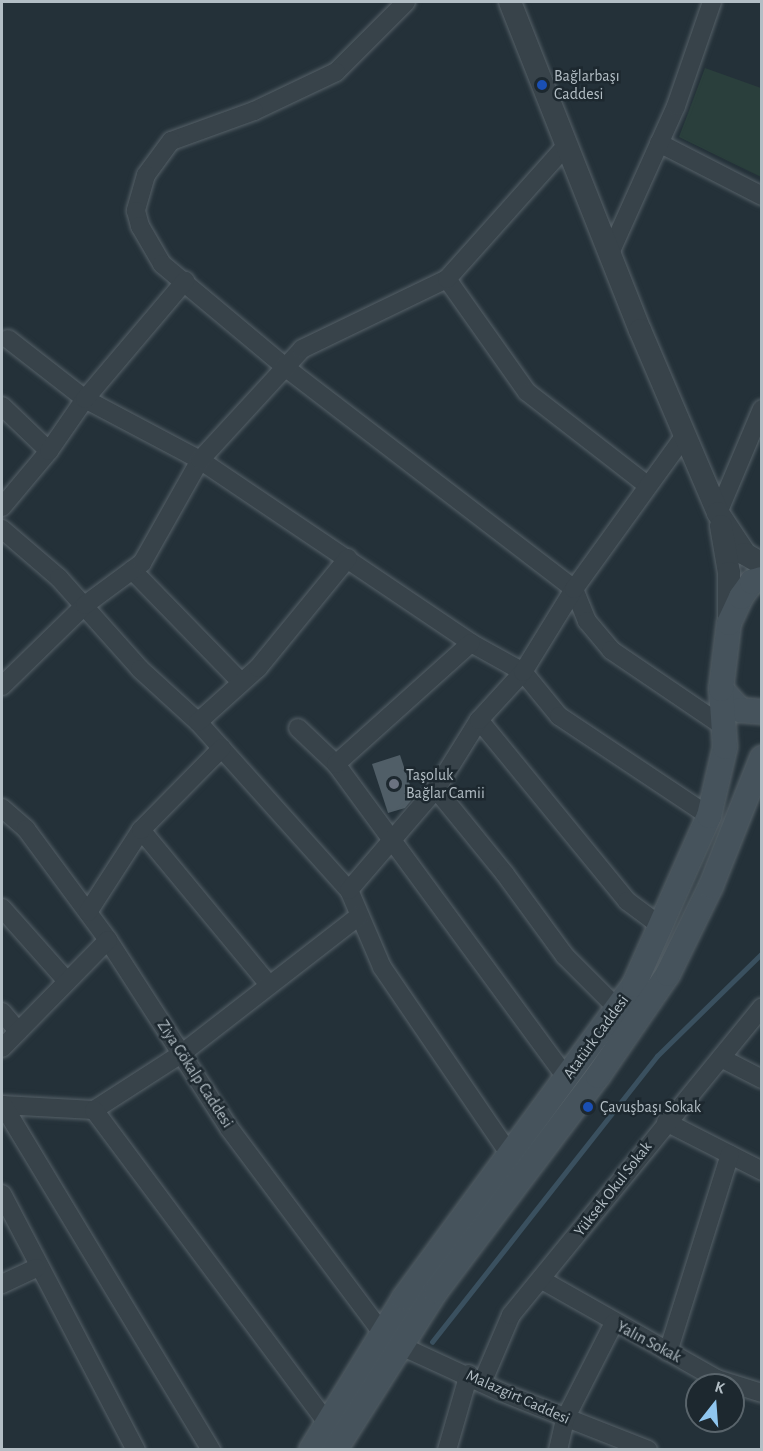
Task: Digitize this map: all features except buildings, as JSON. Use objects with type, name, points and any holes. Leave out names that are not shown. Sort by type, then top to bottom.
[{"type":"main road","name":"Atatürk Caddesi","points":[[335,1449],[391,1340],[404,1298],[509,1153],[618,1009],[662,927],[709,816],[720,781],[725,747],[721,689],[729,623],[741,597],[752,582],[762,579]]},
{"type":"main road","points":[[721,689],[740,710],[762,712]]},
{"type":"main road","name":"Atatürk Caddesi","points":[[311,1449],[327,1424],[391,1340],[598,1076],[668,974],[711,886],[761,763]]},
{"type":"street","points":[[406,2],[336,72],[254,111],[171,141],[146,175],[136,211],[140,226],[162,264],[285,367],[574,589],[587,621],[611,650],[723,726]]},
{"type":"street","points":[[510,2],[610,253],[718,513],[745,555],[762,564]]},
{"type":"street","points":[[610,253],[659,143],[712,2]]},
{"type":"street","points":[[659,143],[762,196]]},
{"type":"street","points":[[2,686],[86,605],[141,563],[200,460],[302,349],[447,279],[567,145]]},
{"type":"street","points":[[447,279],[527,392],[647,485]]},
{"type":"street","points":[[2,507],[49,452],[85,399],[185,281]]},
{"type":"street","points":[[8,339],[85,399],[200,460],[471,643],[523,672],[559,716],[709,816]]},
{"type":"street","points":[[2,406],[49,452]]},
{"type":"street","points":[[729,623],[729,573],[718,513],[762,409]]},
{"type":"street","points":[[349,890],[436,789],[479,720],[523,672],[574,589],[685,435]]},
{"type":"street","points":[[2,529],[86,605],[140,669],[198,722],[349,890],[382,967],[509,1153]]},
{"type":"street","points":[[198,722],[258,668],[348,558]]},
{"type":"street","points":[[132,570],[241,682]]},
{"type":"street","points":[[336,764],[471,643]]},
{"type":"street","points":[[479,720],[627,901],[662,927]]},
{"type":"street","points":[[298,728],[336,764],[567,1078]]},
{"type":"street","points":[[88,912],[141,830],[222,748]]},
{"type":"street","points":[[436,789],[505,874],[565,956],[618,1009]]},
{"type":"street","name":"Ziya Gökalp Caddesi","points":[[2,808],[26,829],[88,912],[229,1128],[391,1340]]},
{"type":"street","points":[[141,830],[269,986]]},
{"type":"street","points":[[2,908],[66,980]]},
{"type":"street","points":[[2,1105],[94,1110],[181,1054],[359,916]]},
{"type":"street","points":[[2,1048],[66,980],[108,940]]},
{"type":"street","name":"Yüksek Okul Sokak","points":[[447,1449],[475,1378],[511,1315],[542,1280],[666,1122],[762,1007]]},
{"type":"street","points":[[2,1012],[18,1031]]},
{"type":"street","points":[[721,1058],[762,1078]]},
{"type":"street","points":[[2,1105],[212,1449]]},
{"type":"street","points":[[94,1110],[327,1424]]},
{"type":"street","points":[[666,1122],[762,1171]]},
{"type":"street","points":[[668,1352],[730,1154]]},
{"type":"street","points":[[2,1194],[37,1268],[136,1449]]},
{"type":"street","points":[[2,1284],[37,1268]]},
{"type":"street","name":"Yalın Sokak","points":[[542,1280],[614,1323],[717,1379],[762,1393]]},
{"type":"street","points":[[558,1449],[565,1419],[614,1323]]},
{"type":"street","name":"Malazgirt Caddesi","points":[[391,1340],[565,1419],[648,1449]]},
{"type":"green space","points":[[705,68],[761,88],[761,177],[679,137]]},
{"type":"waterway","points":[[432,1342],[657,1056],[762,953]]},
{"type":"place","name":"Bağlarbaşı Caddesi","points":[[542,85]]},
{"type":"place","name":"Taşoluk Bağlar Camii","points":[[394,784]]},
{"type":"place","name":"Çavuşbaşı Sokak","points":[[588,1107]]}]
